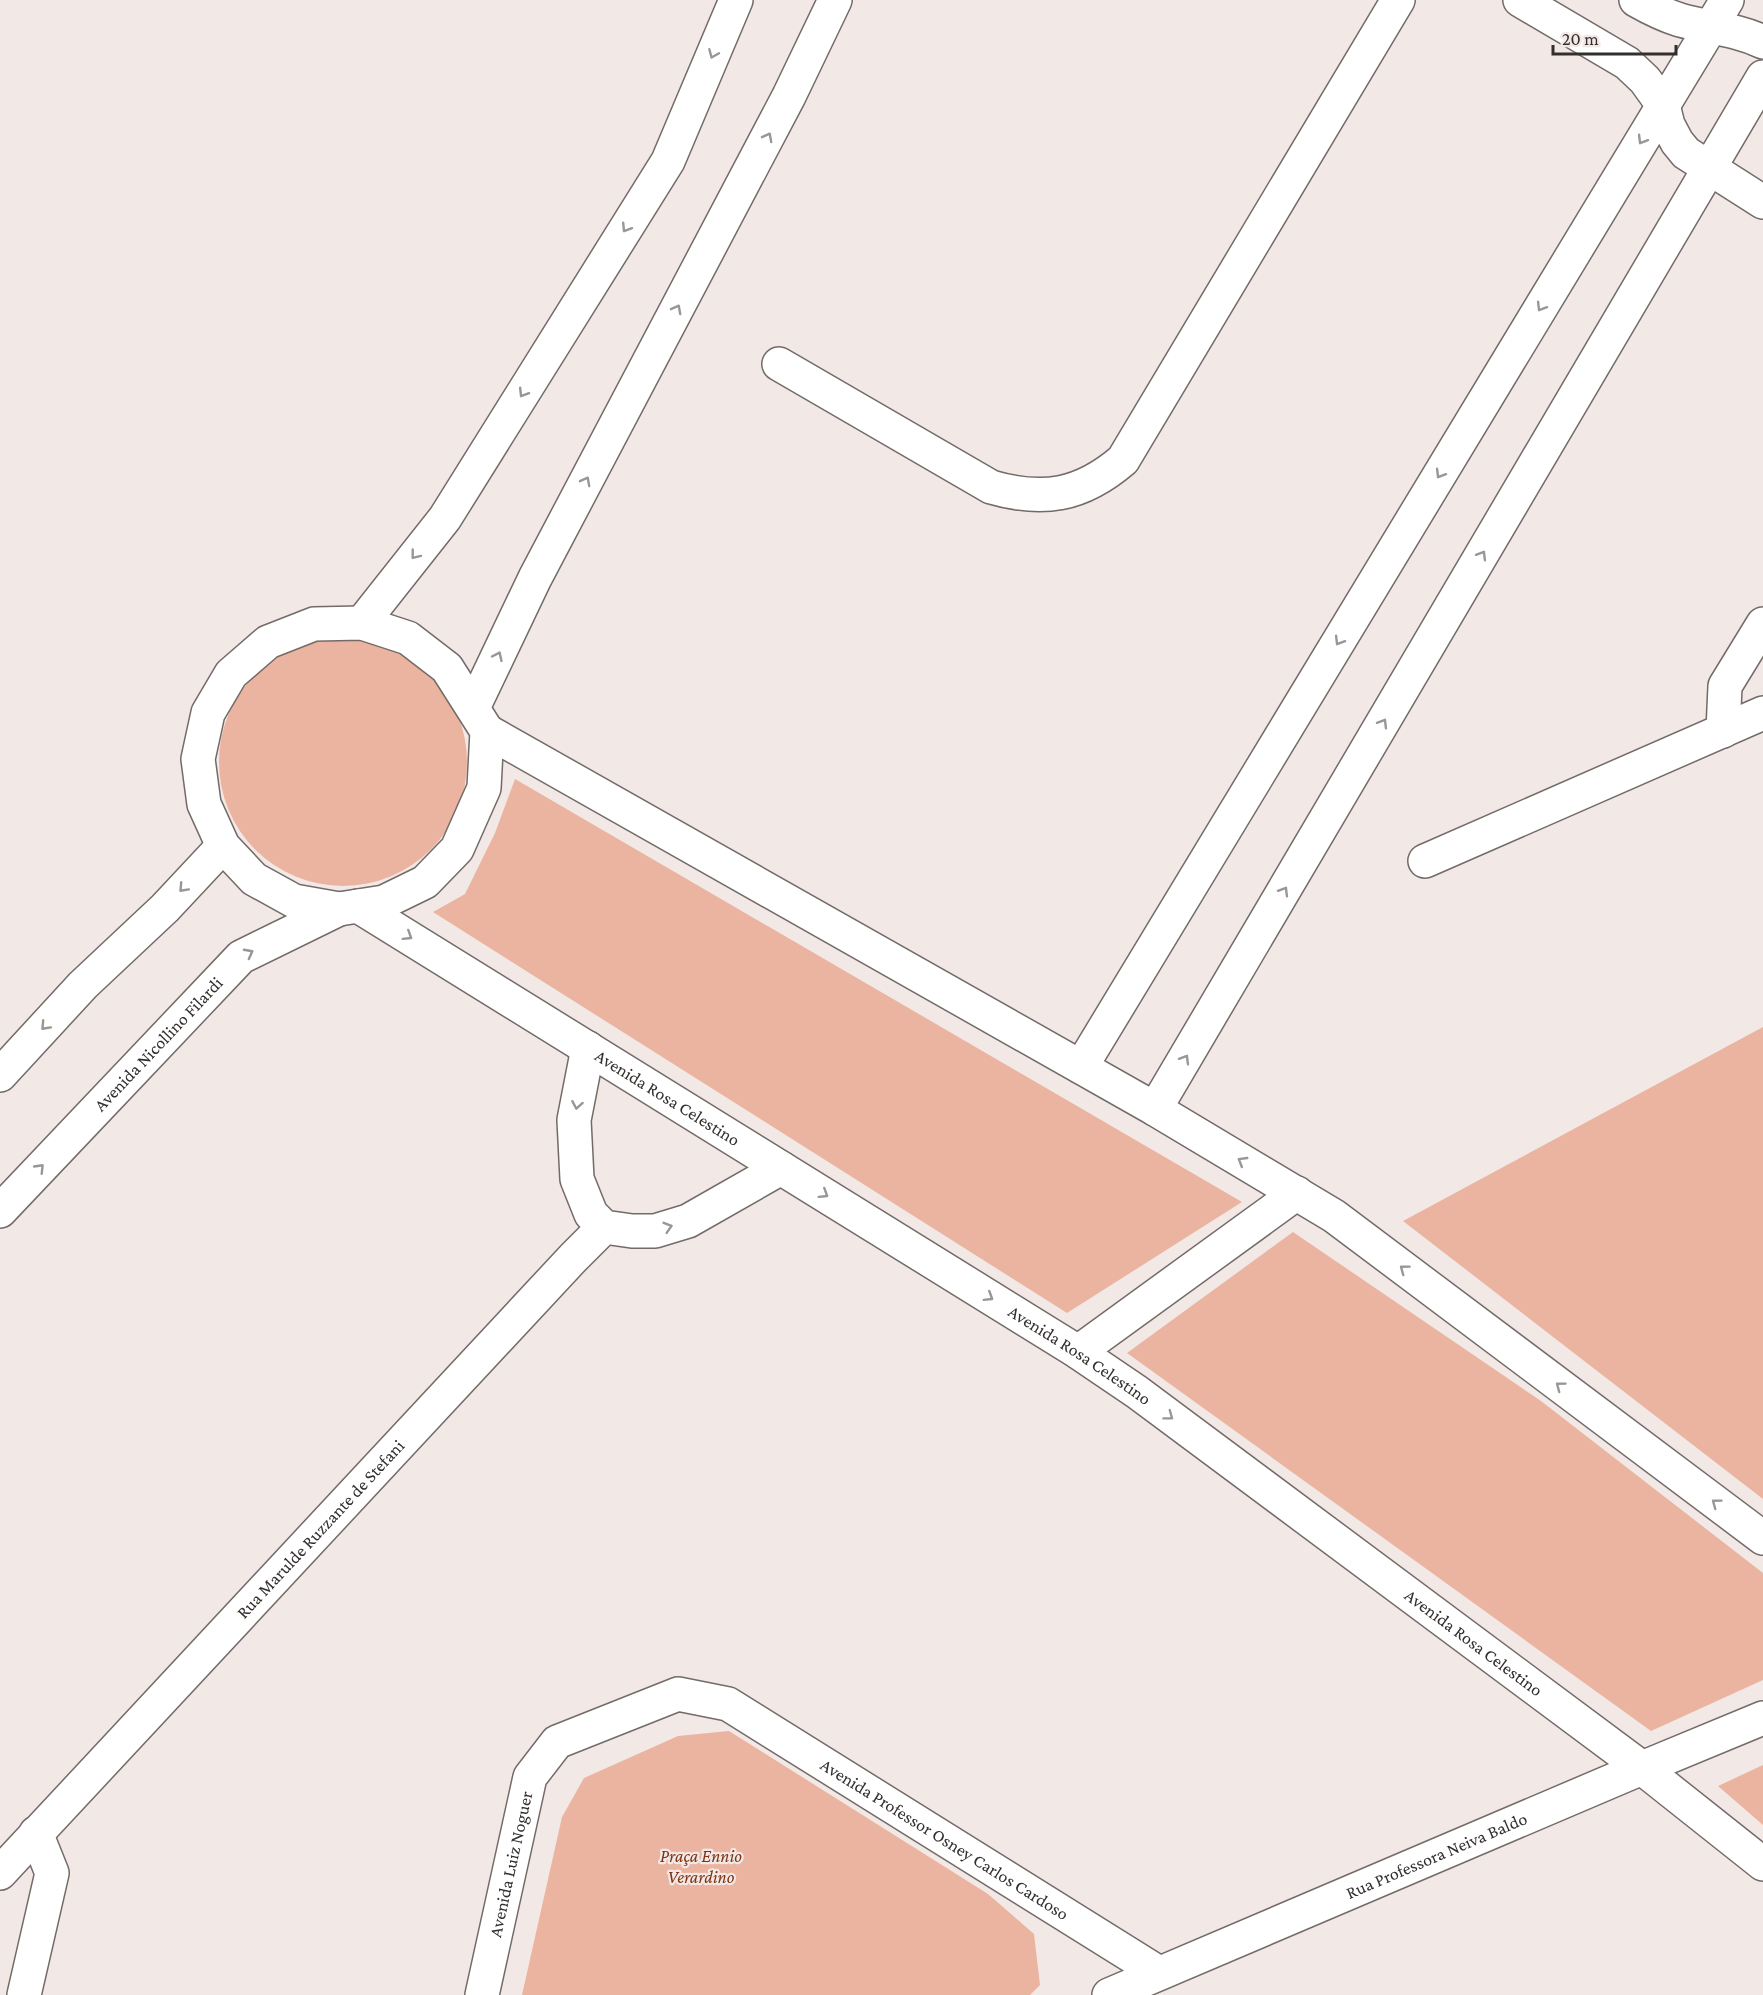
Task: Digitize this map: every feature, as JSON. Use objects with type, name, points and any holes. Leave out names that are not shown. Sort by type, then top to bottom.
[{"type":"street","points":[[362,623],[445,518],[668,161],[736,0]]},
{"type":"street","points":[[835,0],[784,106],[535,578],[480,719],[484,788],[457,849],[425,882],[384,902],[349,907],[294,901],[254,879],[223,846],[204,804],[198,759],[208,713],[231,674],[268,642],[314,624],[362,623],[408,638],[447,668],[480,719],[1155,1109],[1334,1216],[1763,1538]]},
{"type":"street","points":[[779,364],[991,487],[1015,494],[1039,496],[1064,493],[1085,486],[1105,475],[1123,460],[1398,0]]},
{"type":"street","points":[[1520,0],[1627,63],[1645,80],[1663,105],[1668,125],[1686,153],[1710,169],[1758,191]]},
{"type":"street","points":[[1636,0],[1655,11],[1679,20],[1718,13],[1744,33],[1763,42]]},
{"type":"street","points":[[1081,1067],[1718,13]]},
{"type":"street","points":[[1155,1109],[1763,78]]},
{"type":"street","points":[[1723,731],[1725,686],[1763,624]]},
{"type":"street","points":[[1425,861],[1763,714]]},
{"type":"street","points":[[0,1075],[83,986],[165,908],[223,846]]},
{"type":"street","name":"Avenida Rosa Celestino","points":[[349,907],[588,1048],[1078,1352],[1146,1399],[1642,1768],[1763,1864]]},
{"type":"street","name":"Avenida Nicollino Filardi","points":[[0,1211],[242,957],[349,907]]},
{"type":"street","points":[[588,1048],[574,1120],[577,1179],[591,1214],[604,1227],[655,1231],[688,1221],[781,1168]]},
{"type":"street","points":[[1078,1352],[1297,1193]]},
{"type":"street","name":"Rua Marulde Ruzzante de Stefani","points":[[0,1873],[565,1266],[604,1227]]},
{"type":"street","name":"Avenida Luiz Noguer","points":[[482,1995],[530,1778],[557,1742],[678,1694],[728,1704]]},
{"type":"street","name":"Avenida Professor Osney Carlos Cardoso","points":[[728,1704],[1159,1973]]},
{"type":"street","name":"Rua Professora Neiva Baldo","points":[[1109,1995],[1763,1718]]},
{"type":"street","points":[[24,1995],[51,1874],[36,1833]]},
{"type":"green space","points":[[343,638],[379,644],[401,653],[421,666],[439,684],[452,704],[461,726],[467,762],[461,798],[452,820],[439,840],[421,858],[401,871],[379,880],[343,886],[307,880],[285,871],[265,858],[247,840],[234,820],[225,798],[219,762],[225,726],[234,704],[247,684],[265,666],[285,653],[307,644]]},
{"type":"green space","points":[[515,779],[1242,1202],[1067,1313],[433,912],[465,894],[495,833]]},
{"type":"green space","points":[[1763,1027],[1763,1499],[1403,1221]]},
{"type":"green space","points":[[1293,1232],[1541,1401],[1763,1573],[1763,1680],[1651,1731],[1127,1353]]},
{"type":"green space","name":"Praça Ennio Verardino","points":[[729,1731],[988,1894],[1034,1934],[1040,1985],[1030,1995],[522,1995],[562,1817],[584,1778],[678,1736]]},
{"type":"green space","points":[[1763,1765],[1763,1825],[1718,1786]]}]
